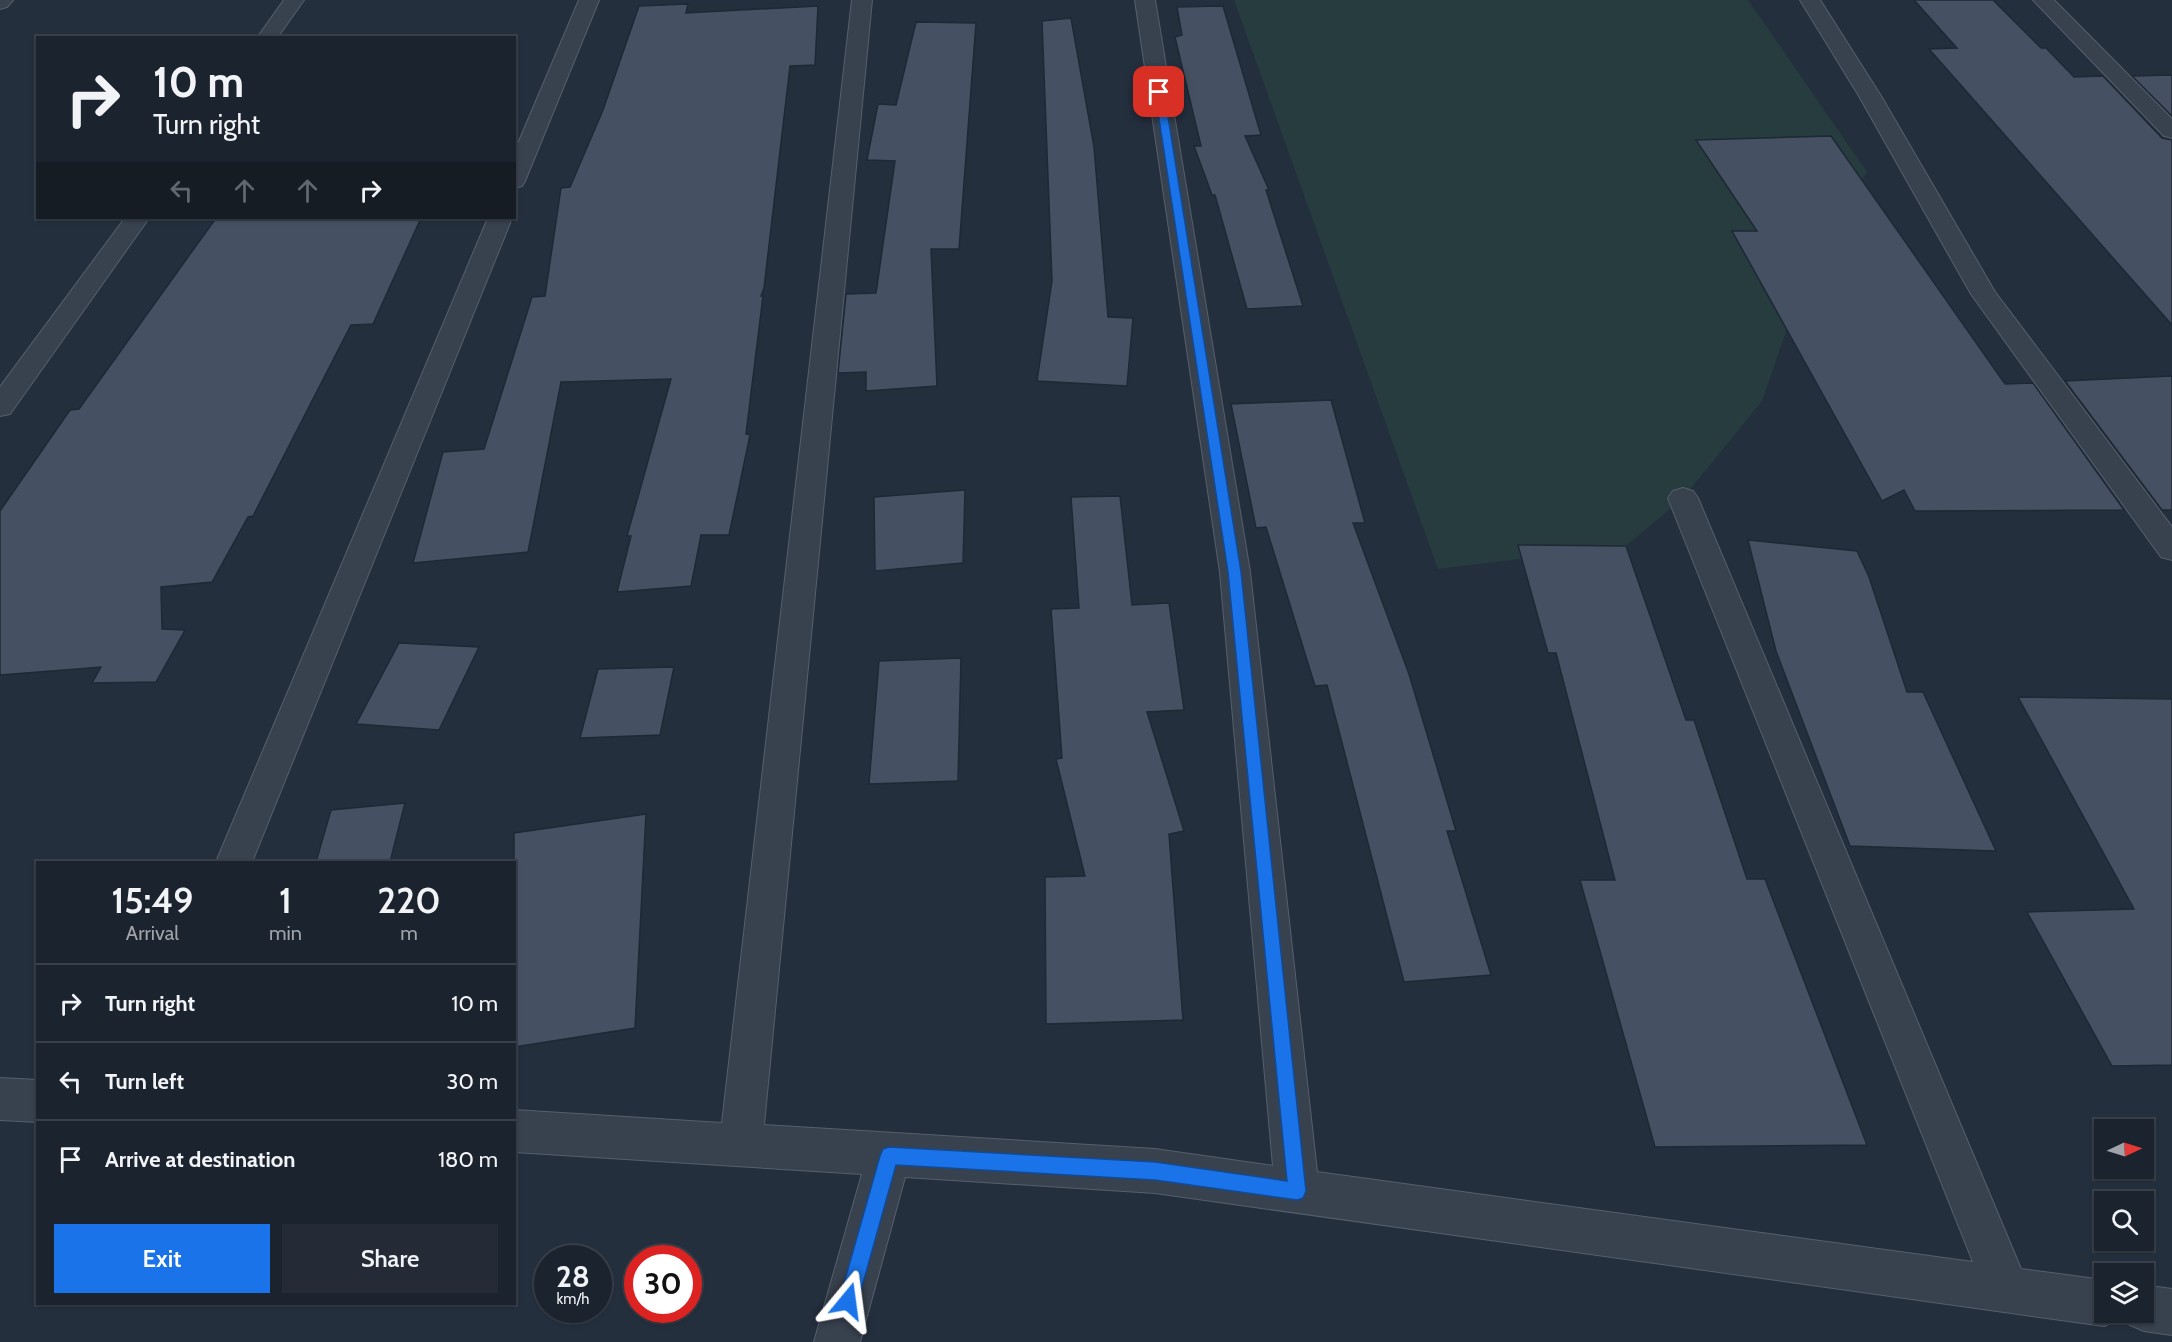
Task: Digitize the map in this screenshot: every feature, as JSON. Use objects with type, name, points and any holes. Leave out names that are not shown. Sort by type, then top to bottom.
[{"type":"street","points":[[268,36],[294,0]]},
{"type":"street","points":[[516,176],[589,0]]},
{"type":"street","points":[[741,1146],[862,0]]},
{"type":"street","points":[[1145,0],[1235,572],[1297,1191]]},
{"type":"street","points":[[1810,0],[1870,96],[1984,294],[2172,549]]},
{"type":"street","points":[[2043,0],[2172,131]]},
{"type":"street","points":[[0,407],[136,219]]},
{"type":"street","points":[[234,861],[500,219]]},
{"type":"street","points":[[1683,498],[2007,1289]]},
{"type":"street","points":[[0,1099],[36,1101]]},
{"type":"street","points":[[516,1131],[1155,1171],[2094,1302]]},
{"type":"street","points":[[837,1342],[889,1156]]},
{"type":"street","points":[[2154,1309],[2172,1312]]},
{"type":"green space","points":[[1234,0],[1748,0],[1867,172],[1814,251],[1762,401],[1683,498],[1626,546],[1438,569]]},
{"type":"building","points":[[1914,0],[1993,0],[2074,77],[2103,76],[2162,138],[2172,140],[2172,325],[1929,49],[1957,48]]},
{"type":"building","points":[[688,4],[686,13],[818,6],[815,65],[790,66],[746,434],[750,435],[729,535],[701,535],[691,586],[617,592],[631,536],[627,536],[671,379],[561,382],[528,552],[413,563],[443,452],[484,449],[532,297],[545,296],[561,188],[570,187],[603,110],[639,6]]},
{"type":"building","points":[[1223,6],[1261,135],[1245,136],[1269,190],[1266,190],[1303,306],[1247,309],[1215,195],[1212,195],[1194,146],[1201,146],[1175,37],[1182,35],[1177,7]]},
{"type":"building","points":[[1071,18],[1094,147],[1108,317],[1133,318],[1127,386],[1037,381],[1052,281],[1042,21]]},
{"type":"building","points":[[916,22],[976,23],[959,249],[931,249],[937,386],[866,391],[866,372],[838,373],[846,294],[876,293],[895,161],[867,160],[878,104],[896,105]]},
{"type":"building","points":[[2172,75],[2172,116],[2132,76]]},
{"type":"building","points":[[1831,136],[2005,384],[2033,383],[2124,510],[1915,511],[1904,490],[1882,501],[1732,231],[1757,231],[1696,140]]},
{"type":"building","points":[[215,219],[421,219],[373,324],[351,325],[253,516],[248,517],[212,582],[161,587],[162,629],[185,630],[156,682],[92,683],[101,667],[0,675],[0,511],[70,410],[79,409]]},
{"type":"building","points":[[2172,376],[2172,510],[2162,510],[2065,381]]},
{"type":"building","points":[[1331,400],[1365,523],[1353,523],[1409,674],[1456,831],[1447,831],[1491,975],[1404,982],[1327,685],[1315,686],[1266,527],[1256,528],[1231,404]]},
{"type":"building","points":[[965,490],[963,563],[875,571],[874,497]]},
{"type":"building","points":[[1120,496],[1132,605],[1169,603],[1184,710],[1147,712],[1184,831],[1169,834],[1183,1020],[1046,1024],[1045,877],[1085,876],[1056,759],[1062,758],[1051,609],[1079,608],[1071,497]]},
{"type":"building","points":[[1748,540],[1857,551],[1869,577],[1907,692],[1923,692],[1996,851],[1850,846],[1776,651]]},
{"type":"building","points":[[1518,545],[1626,546],[1686,720],[1694,720],[1747,879],[1765,879],[1867,1145],[1655,1147],[1580,880],[1615,880],[1556,653],[1548,653]]},
{"type":"building","points":[[399,643],[479,647],[439,730],[356,724]]},
{"type":"building","points":[[961,658],[958,781],[869,784],[879,661]]},
{"type":"building","points":[[674,667],[660,735],[580,738],[598,669]]},
{"type":"building","points":[[2018,697],[2172,699],[2172,1065],[2112,1066],[2027,912],[2134,909]]},
{"type":"building","points":[[405,803],[390,861],[316,861],[331,810]]},
{"type":"building","points":[[646,814],[635,1028],[516,1047],[514,833]]},
{"type":"route","points":[[848,1301],[889,1156],[1155,1171],[1297,1191],[1235,572],[1159,92]]}]
